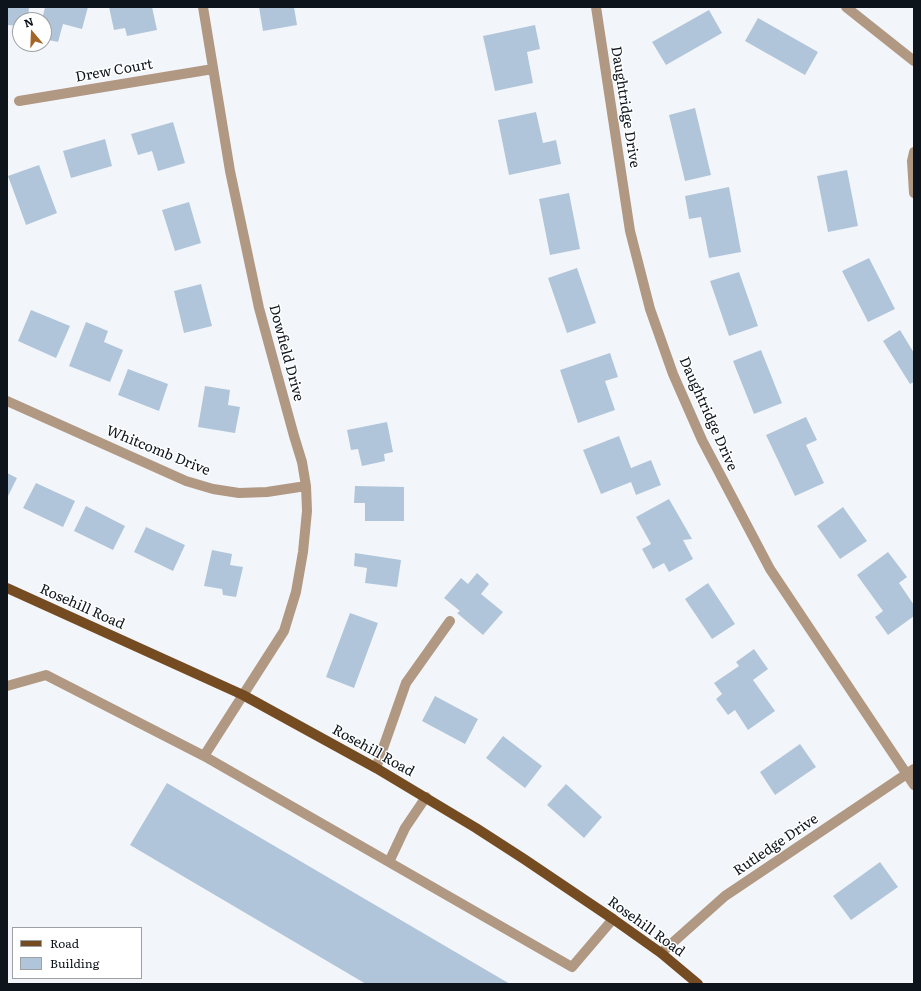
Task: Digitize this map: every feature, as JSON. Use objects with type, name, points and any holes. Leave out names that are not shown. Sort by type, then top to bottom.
[{"type":"main road","name":"Rosehill Road","points":[[7,588],[243,695],[376,768],[482,832],[613,919],[661,953],[698,984]]},
{"type":"street","name":"Dowfield Drive","points":[[203,7],[230,171],[260,308],[302,462],[306,486],[307,511],[303,552],[296,592],[284,631],[204,756]]},
{"type":"street","name":"Daughtridge Drive","points":[[596,7],[630,231],[650,309],[673,374],[702,440],[770,569],[910,772],[914,785]]},
{"type":"street","points":[[846,7],[914,61]]},
{"type":"street","name":"Drew Court","points":[[19,101],[213,68]]},
{"type":"street","points":[[914,152],[912,162],[914,193]]},
{"type":"street","name":"Whitcomb Drive","points":[[7,401],[186,481],[213,489],[239,493],[267,492],[306,486]]},
{"type":"street","points":[[376,768],[406,683],[450,621]]},
{"type":"street","points":[[7,686],[46,675],[204,756],[572,967],[613,919]]},
{"type":"street","name":"Rutledge Drive","points":[[661,953],[725,896],[910,772]]},
{"type":"street","points":[[389,862],[405,828],[426,797]]},
{"type":"building","points":[[7,7],[29,7],[29,12],[12,12],[12,25],[7,25]]},
{"type":"building","points":[[45,7],[88,7],[82,29],[63,24],[58,42],[52,41],[52,12],[44,12]]},
{"type":"building","points":[[109,7],[152,7],[157,30],[127,36],[125,28],[114,30]]},
{"type":"building","points":[[259,7],[294,7],[297,25],[263,31]]},
{"type":"building","points":[[709,10],[722,33],[666,65],[652,42]]},
{"type":"building","points":[[758,18],[818,52],[805,75],[745,41]]},
{"type":"building","points":[[535,25],[540,49],[527,52],[533,83],[495,91],[483,36]]},
{"type":"building","points":[[695,108],[711,175],[685,181],[669,115]]},
{"type":"building","points":[[536,112],[543,143],[556,140],[561,164],[509,175],[498,120]]},
{"type":"building","points":[[173,122],[185,163],[158,171],[152,151],[138,155],[131,134]]},
{"type":"building","points":[[105,139],[112,166],[71,178],[63,151]]},
{"type":"building","points":[[39,165],[57,213],[26,225],[8,176]]},
{"type":"building","points":[[847,170],[858,226],[828,232],[817,176]]},
{"type":"building","points":[[729,187],[741,252],[709,258],[701,217],[689,219],[685,196]]},
{"type":"building","points":[[569,193],[580,249],[550,255],[539,199]]},
{"type":"building","points":[[189,202],[201,243],[175,251],[162,210]]},
{"type":"building","points":[[869,258],[895,309],[868,322],[842,271]]},
{"type":"building","points":[[577,268],[596,323],[567,333],[548,278]]},
{"type":"building","points":[[739,272],[758,326],[729,336],[710,281]]},
{"type":"building","points":[[201,284],[212,326],[184,333],[174,291]]},
{"type":"building","points":[[31,310],[70,326],[56,358],[18,341]]},
{"type":"building","points":[[86,322],[108,331],[104,342],[123,350],[110,382],[69,366]]},
{"type":"building","points":[[900,330],[914,353],[914,382],[910,384],[883,341]]},
{"type":"building","points":[[761,350],[782,403],[754,414],[733,361]]},
{"type":"building","points":[[610,353],[618,377],[605,381],[615,410],[578,423],[560,370]]},
{"type":"building","points":[[128,369],[168,384],[159,411],[118,395]]},
{"type":"building","points":[[205,386],[230,390],[228,405],[240,407],[235,433],[198,427]]},
{"type":"building","points":[[806,417],[817,440],[806,445],[824,483],[795,496],[766,435]]},
{"type":"building","points":[[387,422],[393,452],[384,454],[385,461],[362,466],[358,449],[351,450],[347,430]]},
{"type":"building","points":[[619,436],[631,468],[651,460],[661,485],[636,495],[631,482],[601,494],[583,450]]},
{"type":"building","points":[[7,473],[17,478],[7,498]]},
{"type":"building","points":[[36,483],[75,501],[63,527],[23,508]]},
{"type":"building","points":[[355,486],[404,487],[404,521],[365,521],[365,503],[354,503]]},
{"type":"building","points":[[669,499],[692,539],[683,540],[693,559],[669,572],[664,563],[653,569],[642,549],[651,544],[636,517]]},
{"type":"building","points":[[86,506],[125,526],[113,550],[74,531]]},
{"type":"building","points":[[843,507],[867,541],[840,559],[817,526]]},
{"type":"building","points":[[146,527],[185,545],[173,571],[134,552]]},
{"type":"building","points":[[212,550],[232,554],[230,565],[243,567],[236,597],[223,595],[222,589],[204,586]]},
{"type":"building","points":[[888,552],[907,577],[899,583],[914,605],[914,616],[888,635],[875,617],[883,611],[857,575]]},
{"type":"building","points":[[355,553],[401,560],[397,587],[365,583],[367,568],[354,566]]},
{"type":"building","points":[[477,573],[489,584],[481,594],[503,612],[483,635],[457,613],[460,611],[444,598],[461,578],[468,584]]},
{"type":"building","points":[[708,583],[735,624],[712,639],[685,599]]},
{"type":"building","points":[[350,613],[378,623],[354,688],[326,677]]},
{"type":"building","points":[[754,649],[768,669],[753,680],[775,711],[748,730],[735,710],[728,715],[716,699],[722,694],[714,683],[739,666],[736,662]]},
{"type":"building","points":[[435,696],[478,719],[465,744],[422,721]]},
{"type":"building","points":[[503,736],[542,766],[525,788],[486,758]]},
{"type":"building","points":[[800,744],[816,767],[775,795],[760,772]]},
{"type":"building","points":[[167,783],[510,984],[366,984],[130,845]]},
{"type":"building","points":[[566,784],[602,817],[584,838],[547,805]]},
{"type":"building","points":[[880,862],[898,887],[851,920],[833,896]]}]
